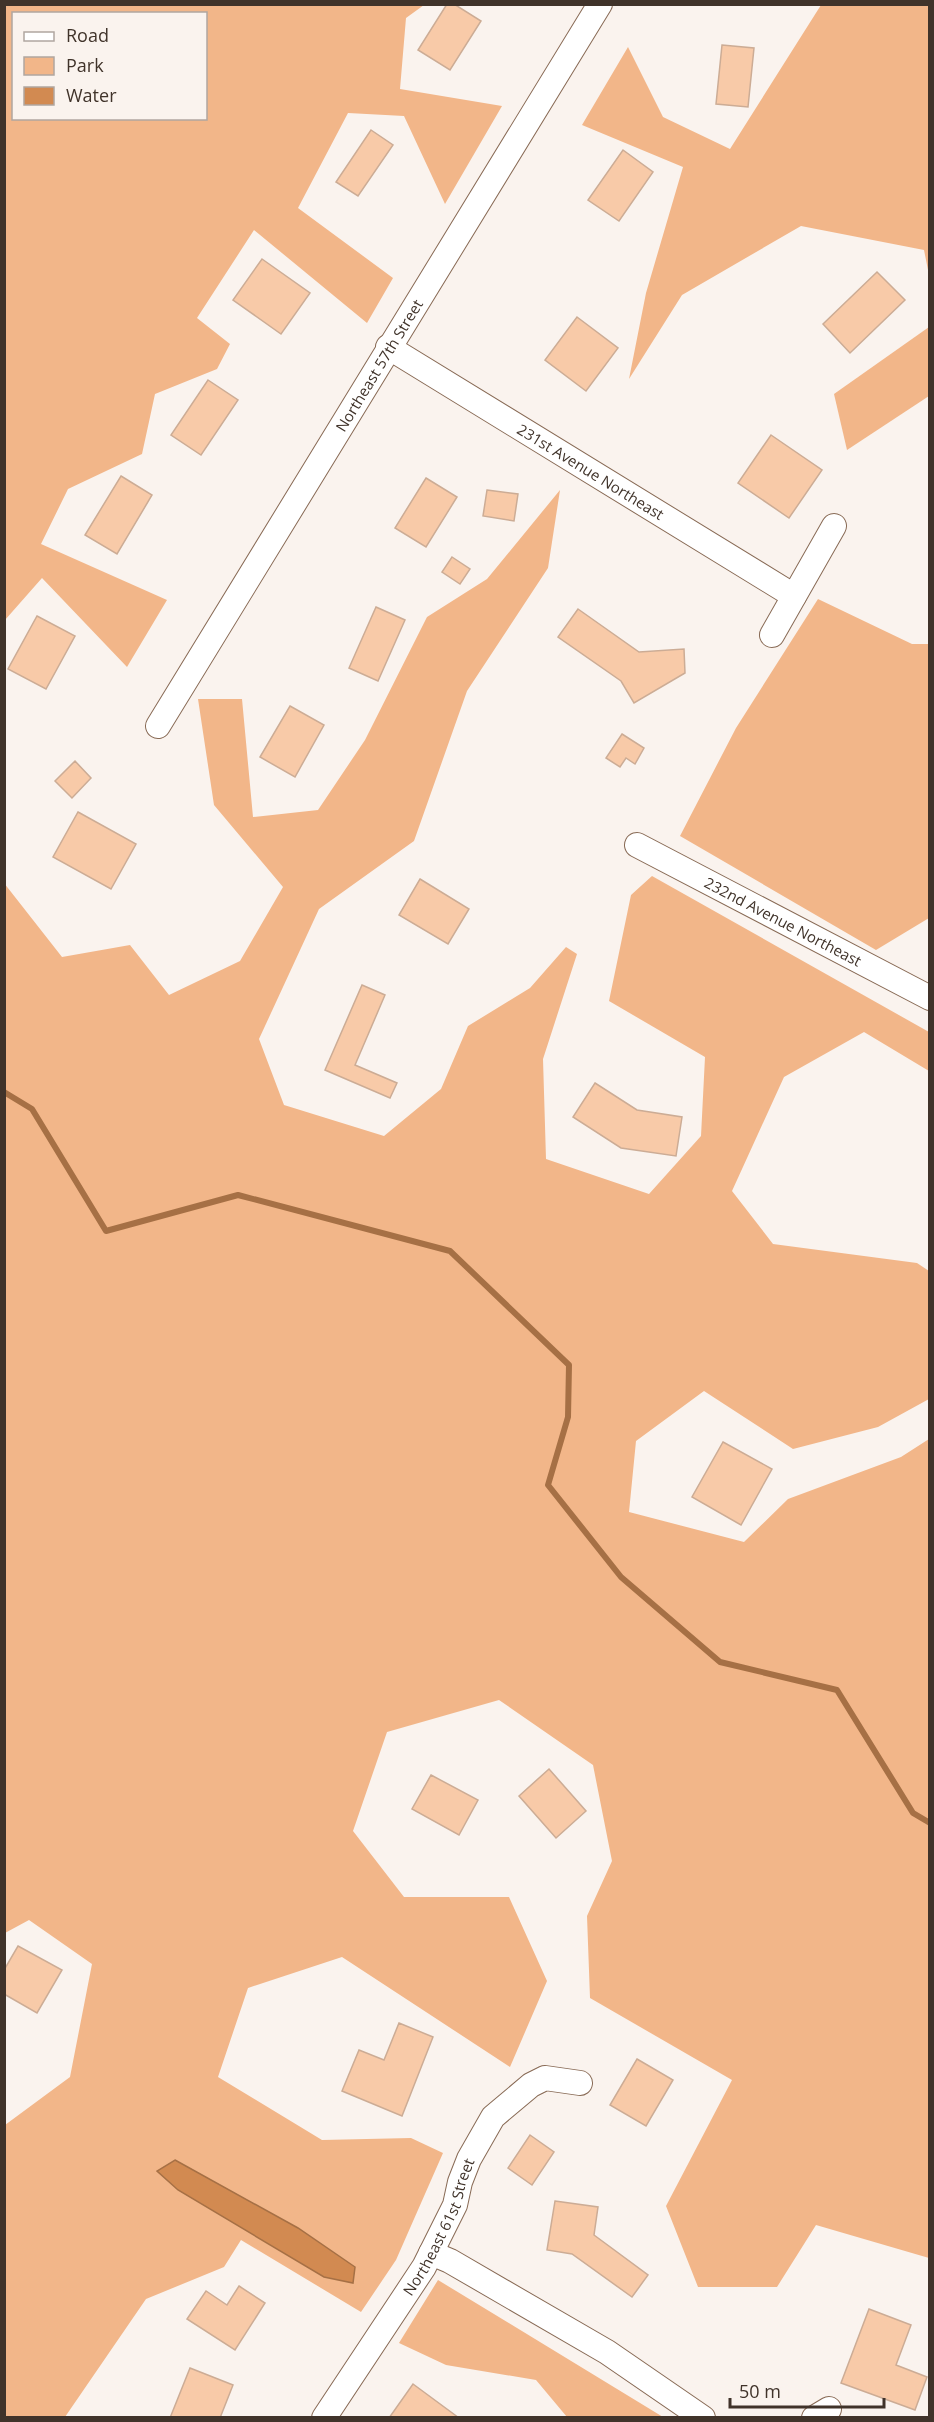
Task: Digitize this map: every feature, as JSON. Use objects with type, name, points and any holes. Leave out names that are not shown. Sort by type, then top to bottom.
[{"type":"street","name":"Northeast 57th Street","points":[[158,726],[600,4]]},
{"type":"street","name":"231st Avenue Northeast","points":[[388,347],[794,596]]},
{"type":"street","points":[[772,634],[834,526]]},
{"type":"street","name":"232nd Avenue Northeast","points":[[637,845],[930,999]]},
{"type":"street","name":"Northeast 61st Street","points":[[324,2418],[431,2253],[455,2205],[460,2182],[469,2159],[493,2117],[531,2085],[545,2078],[580,2084]]},
{"type":"street","points":[[431,2253],[450,2261],[607,2352],[703,2418]]},
{"type":"green space","points":[[4,5],[424,5],[406,18],[400,89],[502,106],[445,204],[404,116],[348,113],[298,208],[393,278],[367,323],[254,230],[197,318],[230,344],[217,369],[155,394],[142,454],[68,489],[41,544],[167,600],[127,667],[42,578],[5,620]]},
{"type":"green space","points":[[821,5],[929,5],[929,275],[924,250],[801,226],[682,295],[629,379],[646,293],[683,167],[582,125],[628,47],[663,117],[730,149]]},
{"type":"green space","points":[[929,327],[929,396],[847,450],[834,394]]},
{"type":"green space","points":[[560,490],[548,568],[467,691],[414,841],[319,909],[259,1039],[284,1105],[384,1136],[441,1089],[468,1026],[530,988],[566,947],[577,954],[543,1059],[546,1159],[649,1194],[701,1136],[705,1057],[609,1001],[631,895],[652,876],[929,1032],[929,1071],[864,1032],[784,1077],[732,1191],[773,1244],[917,1263],[929,1271],[929,1399],[878,1427],[793,1449],[704,1391],[636,1441],[629,1512],[744,1542],[788,1499],[901,1457],[929,1439],[929,2258],[816,2225],[777,2287],[698,2287],[666,2206],[732,2080],[590,1998],[587,1916],[612,1861],[593,1765],[499,1700],[387,1732],[353,1831],[404,1897],[509,1897],[547,1981],[510,2067],[342,1957],[248,1988],[218,2077],[322,2140],[411,2138],[443,2153],[396,2260],[361,2312],[241,2240],[224,2267],[146,2299],[65,2417],[5,2417],[5,2125],[70,2077],[92,1964],[29,1920],[5,1933],[4,883],[62,957],[130,945],[169,995],[240,961],[283,887],[214,805],[198,699],[242,699],[253,817],[318,810],[365,740],[427,617],[487,579]]},
{"type":"green space","points":[[818,599],[912,644],[929,644],[929,918],[876,950],[680,836],[736,728]]},
{"type":"green space","points":[[438,2280],[663,2417],[567,2417],[536,2380],[446,2365],[399,2343]]},
{"type":"water","points":[[175,2160],[298,2228],[355,2267],[353,2283],[324,2277],[178,2190],[157,2171]]},
{"type":"building","points":[[447,4],[454,4],[481,21],[450,70],[418,50]]},
{"type":"building","points":[[722,45],[754,48],[748,107],[716,104]]},
{"type":"building","points":[[371,130],[393,145],[358,196],[336,182]]},
{"type":"building","points":[[623,150],[653,172],[619,221],[588,200]]},
{"type":"building","points":[[262,259],[310,293],[281,334],[233,300]]},
{"type":"building","points":[[877,272],[905,300],[850,353],[823,324]]},
{"type":"building","points":[[577,317],[618,348],[586,391],[545,360]]},
{"type":"building","points":[[208,380],[238,400],[201,455],[171,435]]},
{"type":"building","points":[[771,435],[822,470],[789,518],[738,483]]},
{"type":"building","points":[[121,476],[152,495],[117,554],[85,535]]},
{"type":"building","points":[[426,478],[457,497],[426,547],[395,528]]},
{"type":"building","points":[[487,490],[518,494],[514,521],[483,516]]},
{"type":"building","points":[[452,557],[470,569],[460,584],[442,572]]},
{"type":"building","points":[[376,607],[405,620],[378,681],[349,668]]},
{"type":"building","points":[[578,609],[639,652],[684,649],[685,673],[634,703],[621,681],[558,637]]},
{"type":"building","points":[[37,616],[75,636],[46,689],[8,669]]},
{"type":"building","points":[[290,706],[324,725],[295,777],[260,757]]},
{"type":"building","points":[[622,734],[644,748],[635,764],[626,758],[620,767],[606,758]]},
{"type":"building","points":[[75,761],[91,778],[72,798],[55,781]]},
{"type":"building","points":[[78,812],[136,844],[111,889],[53,857]]},
{"type":"building","points":[[420,879],[469,909],[448,944],[399,915]]},
{"type":"building","points":[[362,985],[385,995],[355,1065],[397,1083],[390,1098],[325,1070]]},
{"type":"building","points":[[595,1083],[637,1110],[682,1117],[676,1156],[621,1148],[573,1117]]},
{"type":"building","points":[[723,1442],[772,1469],[741,1525],[692,1497]]},
{"type":"building","points":[[549,1769],[586,1811],[556,1838],[519,1796]]},
{"type":"building","points":[[431,1775],[478,1800],[459,1835],[412,1809]]},
{"type":"building","points":[[18,1946],[62,1970],[37,2013],[4,1994],[4,1970]]},
{"type":"building","points":[[399,2023],[433,2037],[402,2116],[342,2091],[359,2050],[384,2060]]},
{"type":"building","points":[[637,2059],[673,2080],[646,2126],[610,2105]]},
{"type":"building","points":[[530,2135],[554,2152],[532,2185],[508,2168]]},
{"type":"building","points":[[555,2201],[598,2207],[594,2235],[648,2275],[632,2297],[572,2254],[547,2250]]},
{"type":"building","points":[[239,2286],[265,2303],[235,2350],[187,2319],[206,2291],[227,2305]]},
{"type":"building","points":[[869,2309],[911,2325],[896,2365],[927,2377],[915,2410],[841,2383]]},
{"type":"building","points":[[190,2368],[233,2385],[220,2418],[170,2418]]},
{"type":"building","points":[[413,2384],[459,2418],[389,2418]]},
{"type":"waterway","points":[[4,1092],[32,1109],[106,1231],[238,1195],[450,1251],[569,1365],[568,1417],[548,1485],[621,1577],[720,1662],[837,1690],[913,1813],[930,1823]]}]
